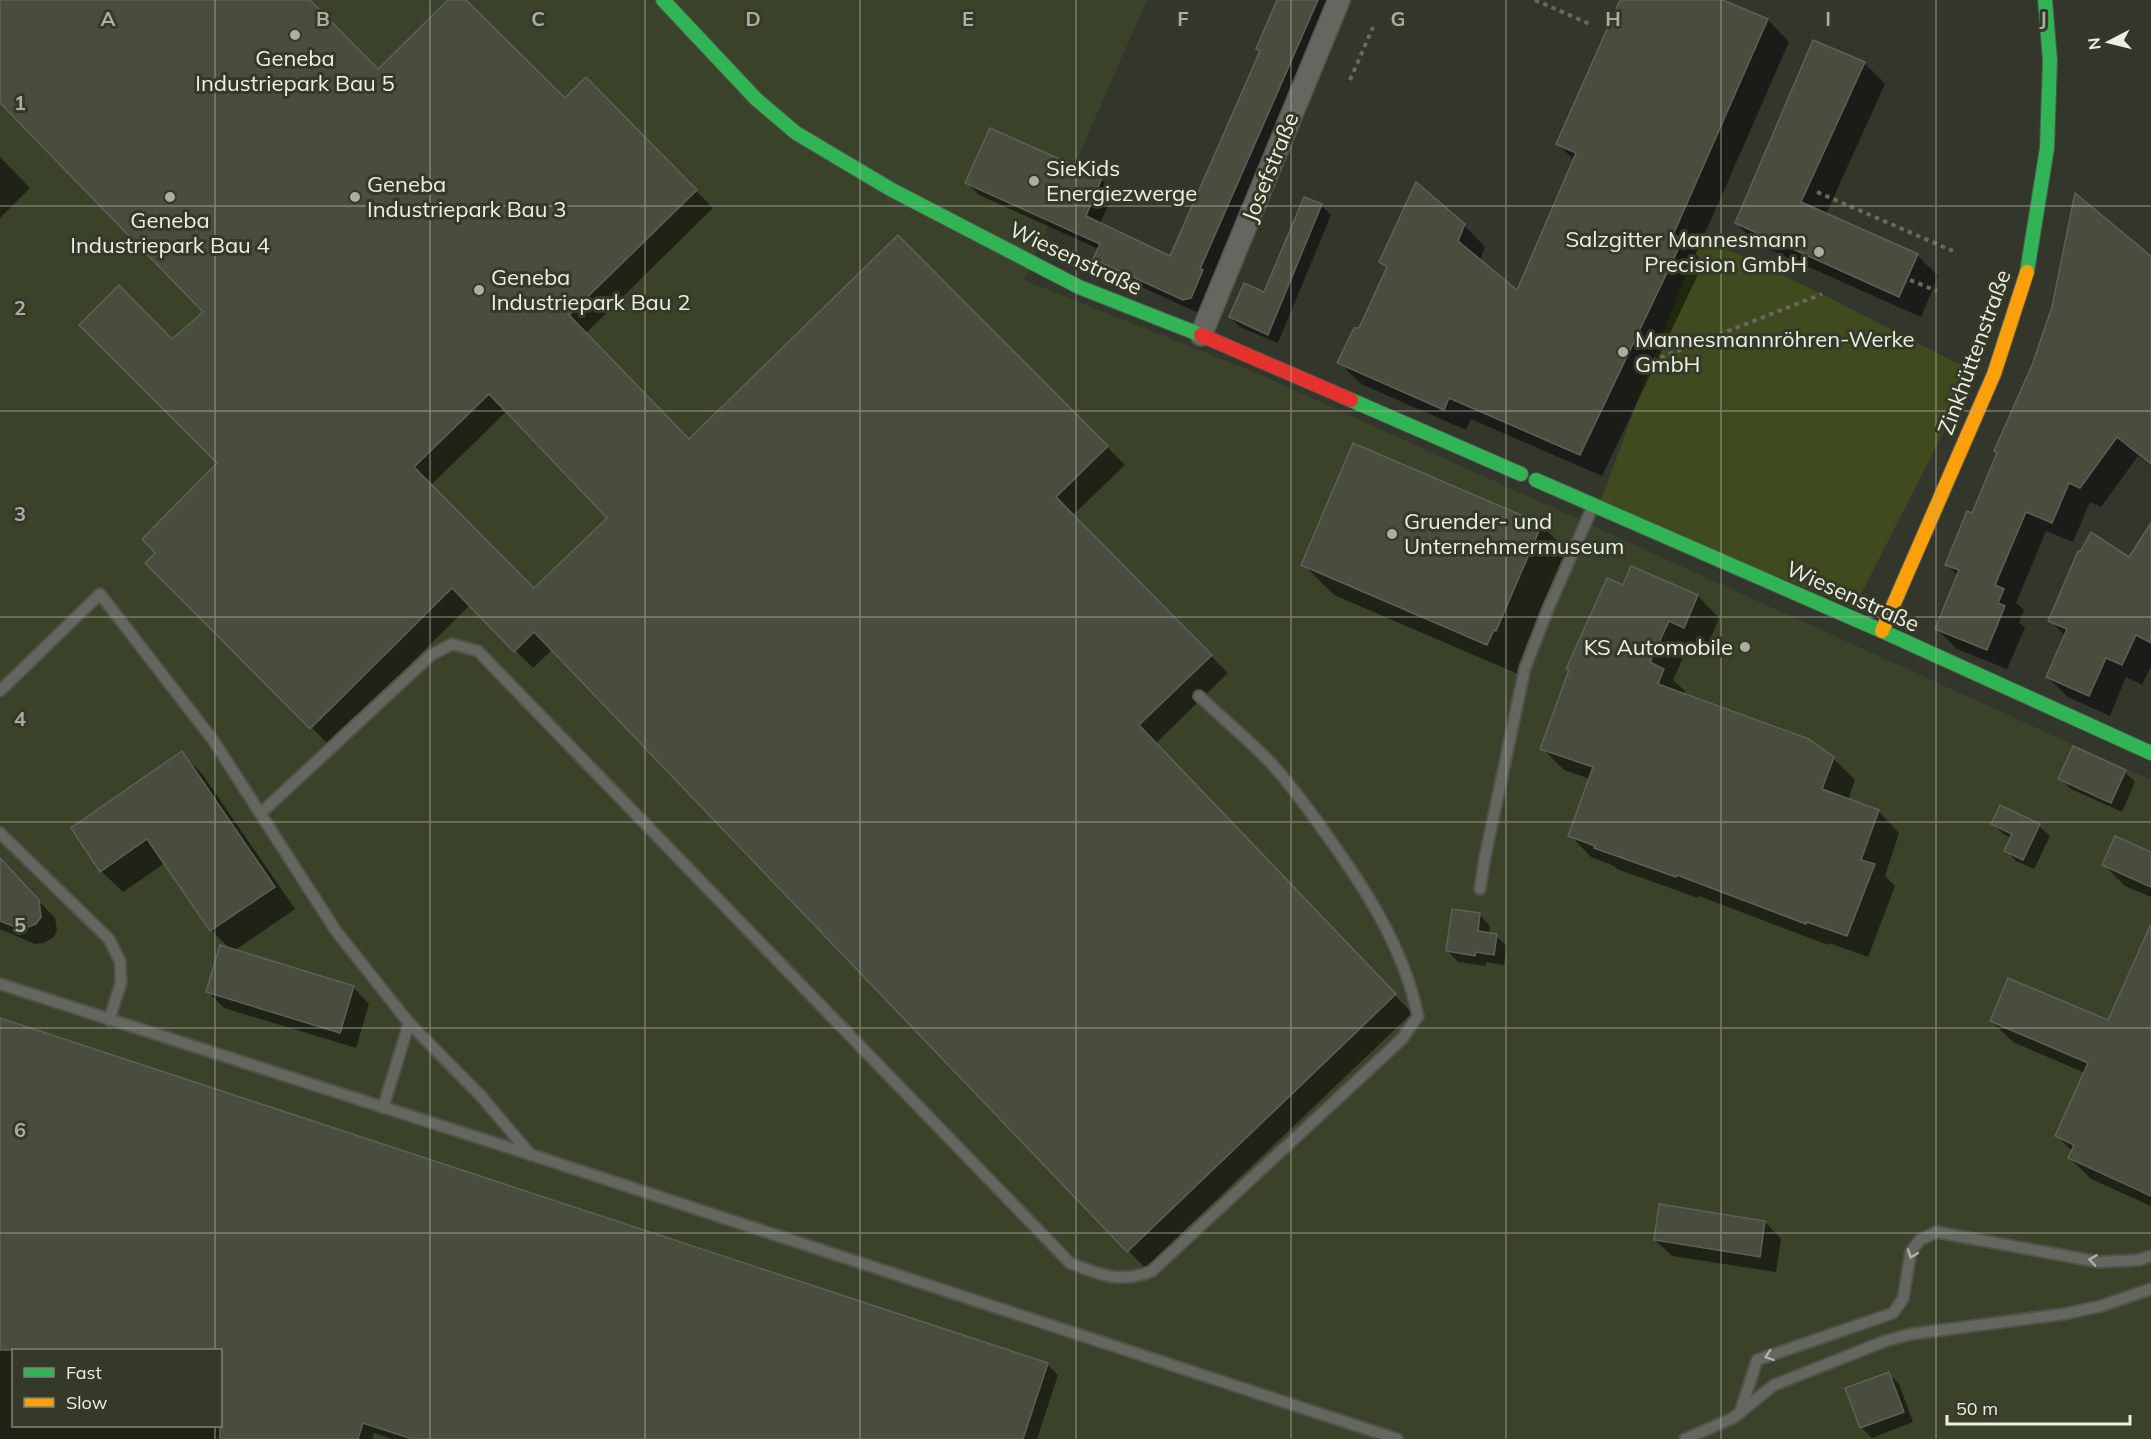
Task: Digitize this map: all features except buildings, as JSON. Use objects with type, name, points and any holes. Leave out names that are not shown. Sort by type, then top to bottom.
[{"type":"street","name":"Wiesenstraße","points":[[663,0],[676,6],[756,99],[796,133],[892,190],[1079,287],[1202,335],[1521,474]]},
{"type":"street","name":"Josefstraße","points":[[1202,335],[1339,0]]},
{"type":"street","name":"Zinkhüttenstraße","points":[[1882,632],[1994,374],[2026,276],[2047,148],[2050,60],[2045,0]]},
{"type":"street","name":"Wiesenstraße","points":[[1536,480],[2151,753]]},
{"type":"lane","points":[[1480,889],[1525,668],[1593,506]]},
{"type":"lane","points":[[0,691],[100,594],[213,740],[336,931],[410,1023],[480,1095],[532,1155]]},
{"type":"lane","points":[[261,813],[431,655],[452,644],[478,651],[1070,1263],[1098,1274],[1121,1279],[1140,1276],[1152,1270],[1402,1039],[1418,1016],[1413,990],[1382,922],[1346,863],[1306,806],[1264,756],[1199,696]]},
{"type":"lane","points":[[0,833],[109,939],[120,962],[121,982],[109,1020]]},
{"type":"lane","points":[[0,984],[532,1155],[1397,1439]]},
{"type":"lane","points":[[383,1108],[410,1023]]},
{"type":"lane","points":[[1740,1413],[1757,1360],[1893,1313],[1903,1299],[1911,1251],[1920,1240],[1936,1232],[2099,1262],[2139,1260],[2151,1256]]},
{"type":"lane","points":[[1685,1439],[1733,1418],[1774,1385],[1885,1341],[1911,1334],[2064,1314],[2101,1306],[2151,1289]]},
{"type":"path","points":[[1535,0],[1592,25]]},
{"type":"path","points":[[1350,80],[1373,27]]},
{"type":"path","points":[[1817,192],[1953,251]]},
{"type":"path","points":[[1910,280],[1937,291]]},
{"type":"path","points":[[1653,361],[1822,294]]},
{"type":"shaded area","points":[[0,0],[1147,0],[1024,280],[1259,374],[2151,780],[2151,1439],[0,1439]]},
{"type":"green space","points":[[1701,237],[1822,294],[1974,372],[1854,608],[1600,503]]},
{"type":"traffic: fast","points":[[663,0],[756,99],[796,133],[892,190],[1079,287],[1201,335]]},
{"type":"traffic: fast","points":[[2027,272],[2047,148],[2050,60],[2045,0]]},
{"type":"traffic: fast","points":[[1351,400],[1521,474]]},
{"type":"traffic: fast","points":[[1536,480],[1882,631],[2151,753]]},
{"type":"traffic: slow","points":[[1882,631],[1994,374],[2027,272]]},
{"type":"traffic: jam","points":[[1201,335],[1351,400]]},
{"type":"place","name":"Geneba Industriepark Bau 5","points":[[295,35]]},
{"type":"place","name":"SieKids Energiezwerge","points":[[1034,181]]},
{"type":"place","name":"Geneba Industriepark Bau 4","points":[[170,197]]},
{"type":"place","name":"Geneba Industriepark Bau 3","points":[[355,197]]},
{"type":"place","name":"Salzgitter Mannesmann Precision GmbH","points":[[1819,252]]},
{"type":"place","name":"Geneba Industriepark Bau 2","points":[[479,290]]},
{"type":"place","name":"Mannesmannröhren-Werke GmbH","points":[[1623,352]]},
{"type":"place","name":"Gruender- und Unternehmermuseum","points":[[1392,534]]},
{"type":"place","name":"KS Automobile","points":[[1745,647]]}]
